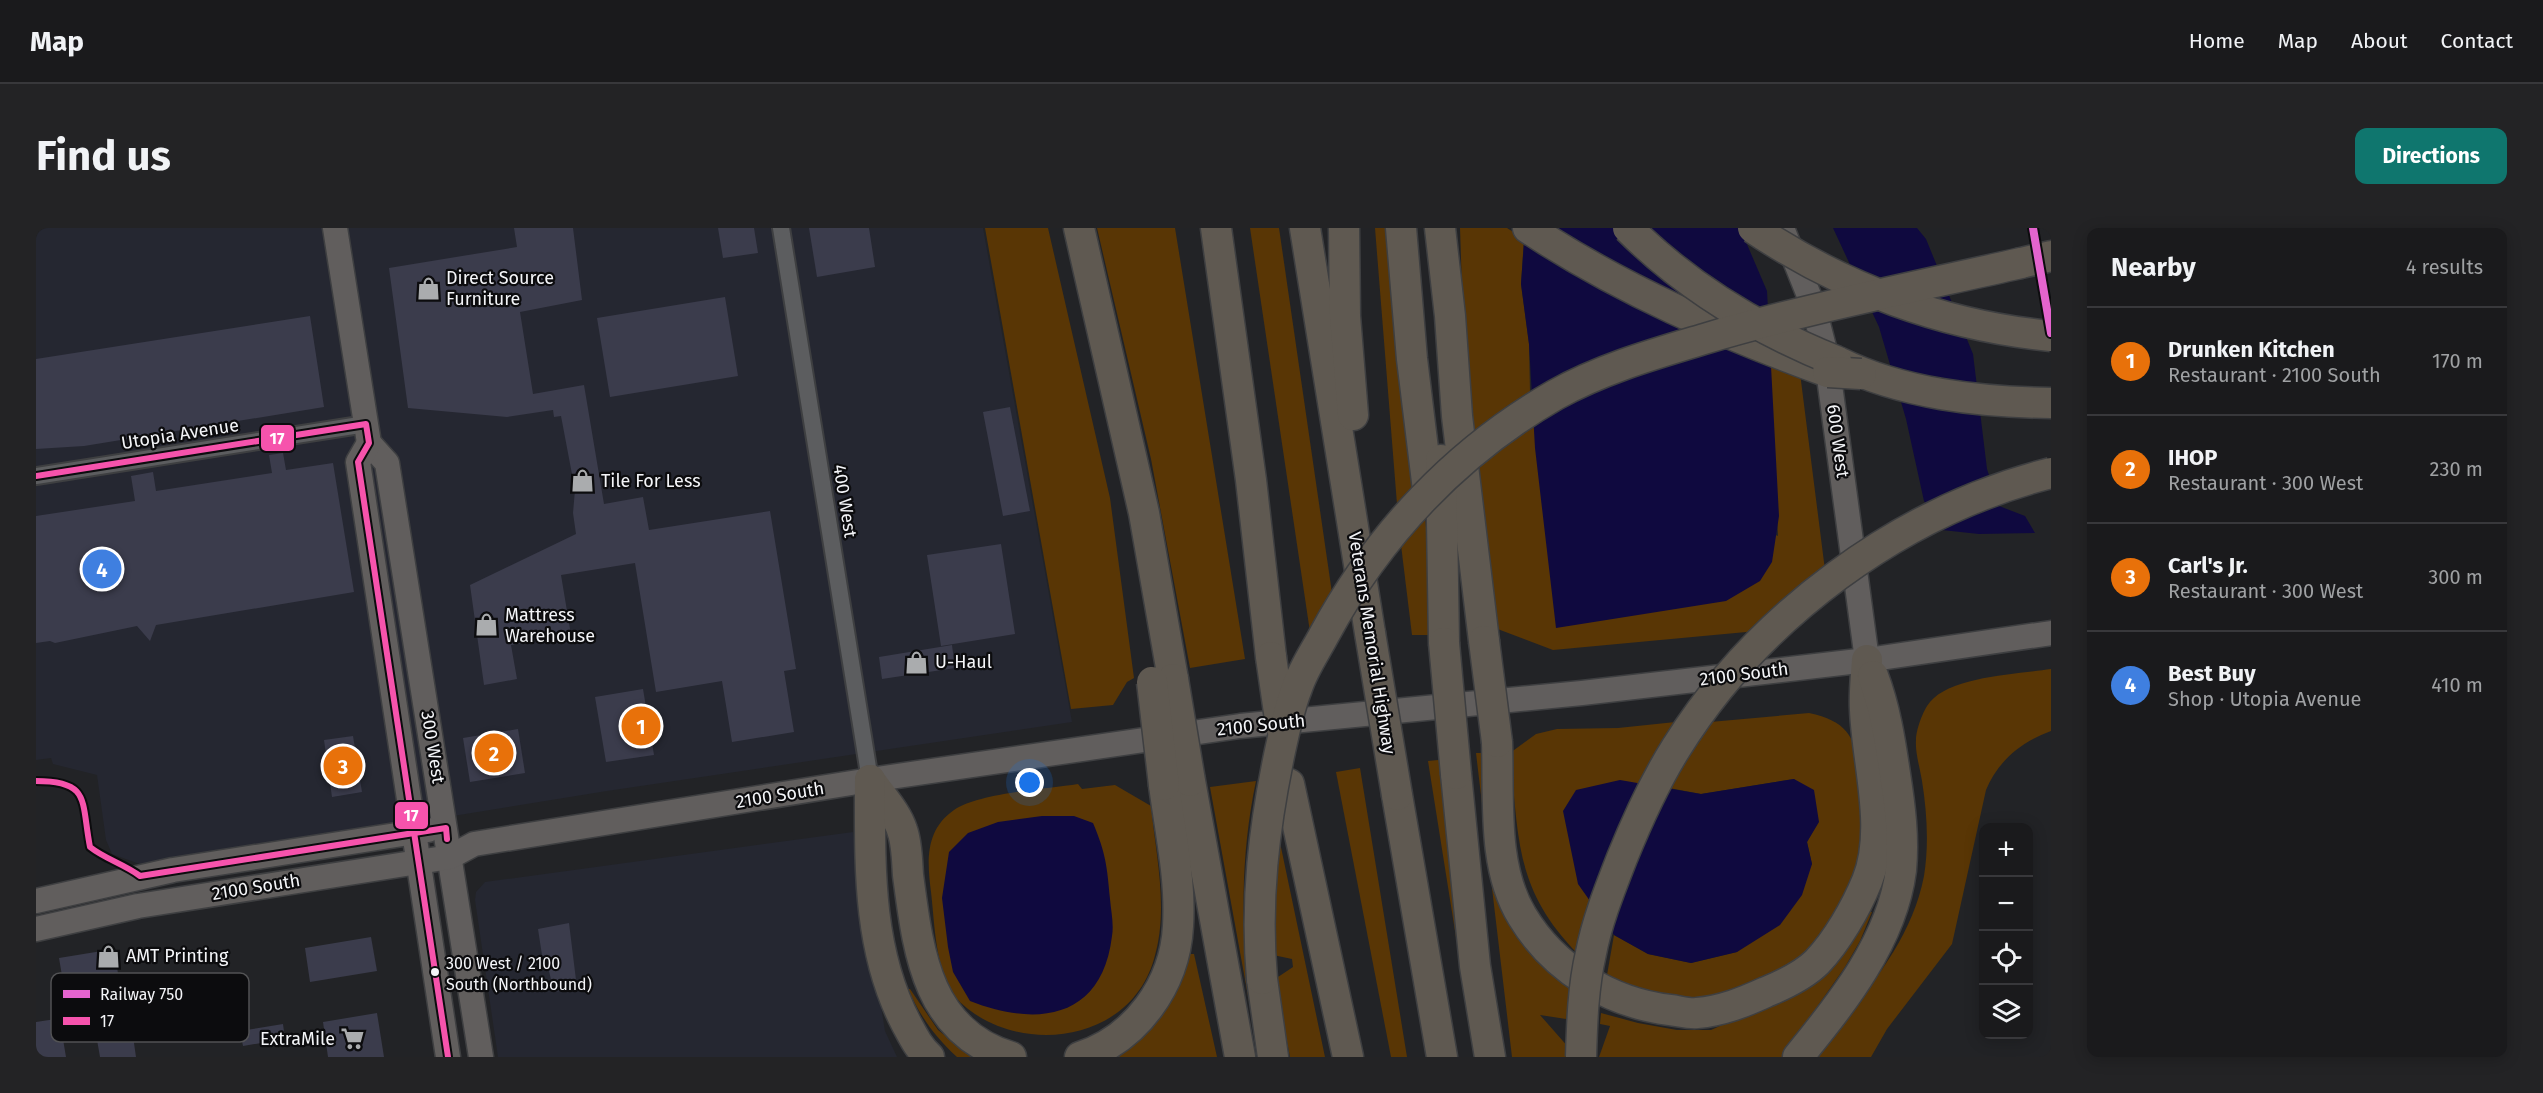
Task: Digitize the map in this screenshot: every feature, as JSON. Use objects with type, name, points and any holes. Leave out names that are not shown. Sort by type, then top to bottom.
[{"type":"highway","points":[[1079,228],[1144,513],[1147,646],[1162,681],[1177,783],[1240,1057]]},
{"type":"highway","points":[[1215,228],[1251,480],[1271,657],[1289,784],[1348,1057]]},
{"type":"highway","name":"Veterans Memorial Highway","points":[[1305,228],[1370,633],[1442,1057]]},
{"type":"highway","points":[[1344,228],[1345,316],[1370,633]]},
{"type":"highway","points":[[1401,228],[1412,359],[1441,597],[1475,966],[1490,1057]]},
{"type":"highway","points":[[1439,228],[1441,597]]},
{"type":"highway","points":[[1439,228],[1450,316],[1457,416],[1497,742],[1502,849],[1509,888],[1522,916],[1575,975],[1609,993],[1648,1007],[1696,1013],[1739,1005],[1780,987],[1816,962],[1845,922],[1868,880],[1876,819],[1864,709],[1867,660]]},
{"type":"highway","points":[[1528,228],[1609,277],[1708,324],[1828,372],[1861,374]]},
{"type":"highway","points":[[1628,228],[1682,275],[1733,310],[1861,374],[1924,391],[2010,402],[2051,403]]},
{"type":"highway","points":[[1753,228],[1808,262],[1901,303],[1957,321],[2051,336]]},
{"type":"highway","points":[[1273,1057],[1264,993],[1258,915],[1263,840],[1283,735],[1298,685],[1335,614],[1408,512],[1433,486],[1495,436],[1556,395],[1651,355],[1753,325],[2051,257]]},
{"type":"highway","points":[[2010,402],[2051,415]]},
{"type":"highway","points":[[1581,1057],[1591,953],[1623,855],[1641,812],[1676,748],[1739,665],[1792,611],[1896,537],[1960,503],[2017,481],[2051,473]]},
{"type":"highway","points":[[1798,1057],[1830,1018],[1880,940],[1891,910],[1901,870],[1902,825],[1886,711],[1867,660]]},
{"type":"highway","points":[[870,780],[870,882],[883,968],[895,1002],[920,1048],[929,1057]]},
{"type":"highway","points":[[870,780],[902,829],[919,951],[933,990],[962,1030],[981,1044],[1011,1057]]},
{"type":"highway","points":[[1080,1057],[1110,1044],[1139,1020],[1154,999],[1172,961],[1178,913],[1177,783]]},
{"type":"highway","points":[[1264,993],[1281,1057]]},
{"type":"main road","name":"300 West","points":[[335,228],[368,433],[387,463],[481,1057]]},
{"type":"main road","name":"600 West","points":[[1782,228],[1814,308],[1826,355],[1867,660]]},
{"type":"main road","name":"300 West","points":[[368,433],[358,462],[448,1057]]},
{"type":"main road","name":"2100 South","points":[[36,929],[138,906],[450,857],[474,844],[870,780],[1240,726],[1582,693],[1867,660],[2051,633]]},
{"type":"main road","name":"2100 South","points":[[36,901],[151,874],[446,828]]},
{"type":"main road","points":[[446,828],[474,844]]},
{"type":"street","name":"400 West","points":[[781,228],[870,780]]},
{"type":"street","name":"Utopia Avenue","points":[[36,476],[368,433]]},
{"type":"shaded area","points":[[36,228],[983,228],[1072,722],[607,791],[145,866],[112,854],[106,840],[97,775],[53,764],[51,758],[36,760]]},
{"type":"shaded area","points":[[985,228],[1048,228],[1110,498],[1134,678],[1127,682],[1113,705],[1071,709]]},
{"type":"shaded area","points":[[1097,228],[1175,228],[1245,659],[1190,668],[1151,459]]},
{"type":"shaded area","points":[[1250,228],[1279,228],[1332,593],[1310,632]]},
{"type":"shaded area","points":[[1375,228],[1398,228],[1420,480],[1397,504]]},
{"type":"shaded area","points":[[1460,228],[1507,228],[1524,239],[1521,284],[1529,344],[1530,392],[1471,434],[1465,378]]},
{"type":"shaded area","points":[[1525,228],[1740,228],[1767,291],[1779,516],[1772,562],[1760,581],[1726,601],[1556,628],[1535,448],[1529,344],[1521,284]]},
{"type":"shaded area","points":[[1833,228],[1917,228],[1926,239],[1973,354],[1987,469],[1999,506],[2025,516],[2035,533],[1979,534],[1942,530],[1924,501],[1906,419],[1879,327]]},
{"type":"shaded area","points":[[1770,362],[1800,373],[1825,570],[1757,631],[1553,650],[1495,628],[1475,468],[1533,425],[1778,536]]},
{"type":"shaded area","points":[[1425,518],[1438,635],[1412,635],[1401,545]]},
{"type":"shaded area","points":[[2051,669],[2051,731],[2020,747],[2004,761],[1986,790],[1952,944],[1887,1029],[1871,1057],[1812,1057],[1880,973],[1907,927],[1917,902],[1926,864],[1927,828],[1916,740],[1920,720],[1927,706],[1940,693],[1969,681]]},
{"type":"shaded area","points":[[1809,713],[1837,723],[1851,739],[1858,762],[1861,805],[1861,843],[1855,881],[1846,902],[1818,942],[1809,952],[1787,968],[1740,991],[1723,995],[1689,998],[1654,993],[1607,975],[1614,935],[1648,954],[1691,963],[1737,952],[1812,864],[1807,842],[1818,822],[1794,779],[1701,794],[1669,788],[1710,722]]},
{"type":"shaded area","points":[[1685,721],[1578,954],[1557,930],[1542,907],[1523,861],[1515,811],[1510,753],[1536,734],[1557,729],[1618,728]]},
{"type":"shaded area","points":[[1476,753],[1486,753],[1495,831],[1581,999],[1579,1021],[1540,1015],[1577,1057],[1512,1057]]},
{"type":"shaded area","points":[[1448,759],[1475,1057],[1428,761]]},
{"type":"shaded area","points":[[1360,768],[1407,1057],[1391,1057],[1336,772]]},
{"type":"shaded area","points":[[1794,779],[1814,790],[1819,822],[1807,842],[1812,864],[1802,895],[1780,925],[1737,952],[1691,963],[1648,954],[1614,935],[1578,884],[1563,811],[1576,790],[1620,780],[1701,794]]},
{"type":"shaded area","points":[[1256,781],[1247,838],[1244,894],[1245,950],[1250,1007],[1210,787]]},
{"type":"shaded area","points":[[1078,784],[1082,789],[1115,785],[1151,806],[1161,902],[1161,921],[1154,959],[1141,988],[1120,1010],[1095,1026],[1066,1034],[1036,1035],[1006,1029],[978,1016],[955,997],[948,985],[937,946],[930,880],[930,847],[938,827],[945,818],[965,804],[979,799]]},
{"type":"shaded area","points":[[1042,816],[1074,816],[1093,823],[1101,843],[1107,869],[1113,922],[1112,936],[1106,964],[1095,985],[1080,1000],[1062,1010],[1041,1014],[1019,1014],[970,1001],[953,972],[942,898],[949,852],[968,833],[998,822]]},
{"type":"shaded area","points":[[853,832],[885,1031],[897,1057],[498,1057],[475,900],[476,892],[485,882]]},
{"type":"shaded area","points":[[1278,833],[1325,1057],[1290,1057],[1275,979],[1293,967],[1292,959],[1273,955],[1272,921]]},
{"type":"shaded area","points":[[1865,911],[1872,912],[1860,941],[1845,967],[1782,1057],[1599,1057],[1610,1026],[1600,1024],[1601,1013],[1677,1030],[1711,1030],[1771,1003]]},
{"type":"shaded area","points":[[1189,954],[1194,954],[1217,1057],[1118,1057],[1144,1037],[1163,1013],[1178,985]]},
{"type":"shaded area","points":[[908,989],[938,1030],[972,1057],[957,1057],[942,1042],[923,1017]]},
{"type":"building","points":[[514,228],[573,228],[582,300],[520,312],[533,394],[584,385],[604,504],[643,497],[649,530],[770,511],[796,669],[784,671],[794,732],[732,742],[722,681],[656,692],[635,563],[561,575],[571,635],[511,645],[517,679],[484,685],[470,585],[576,534],[573,513],[575,490],[561,416],[554,417],[553,410],[507,417],[408,408],[389,268],[517,247]]},
{"type":"building","points":[[718,228],[754,228],[758,253],[723,258]]},
{"type":"building","points":[[809,228],[869,228],[875,267],[817,277]]},
{"type":"building","points":[[725,297],[738,376],[610,397],[597,318]]},
{"type":"building","points":[[310,316],[324,407],[84,446],[36,449],[36,359]]},
{"type":"building","points":[[1010,407],[1030,511],[1003,516],[983,412]]},
{"type":"building","points":[[283,453],[286,470],[333,463],[354,592],[156,625],[150,641],[137,626],[55,643],[50,641],[36,643],[36,516],[135,501],[131,476],[153,472],[156,491],[272,473],[269,455]]},
{"type":"building","points":[[1001,544],[1015,634],[941,646],[927,555]]},
{"type":"building","name":"U-Haul","points":[[952,645],[955,668],[882,679],[879,657]]},
{"type":"building","points":[[643,689],[654,755],[606,762],[595,697]]},
{"type":"building","points":[[518,729],[525,773],[470,782],[463,738]]},
{"type":"building","points":[[353,736],[362,792],[332,797],[324,740]]},
{"type":"building","points":[[569,923],[577,988],[554,992],[548,967],[544,968],[538,929]]},
{"type":"building","points":[[371,937],[377,971],[310,982],[305,948]]},
{"type":"building","points":[[114,949],[118,973],[62,973],[59,958]]},
{"type":"building","name":"ExtraMile","points":[[377,1013],[384,1057],[328,1057],[323,1022]]},
{"type":"building","points":[[51,1020],[51,1042],[64,1042],[66,1057],[36,1057],[36,1022]]},
{"type":"building","points":[[283,1024],[285,1039],[243,1046],[242,1042],[249,1042],[249,1030]]},
{"type":"building","points":[[97,1042],[134,1042],[136,1057],[100,1057]]},
{"type":"rail line","name":"750","points":[[2033,228],[2051,333]]},
{"type":"transit line","name":"17","points":[[36,476],[366,424],[369,443],[358,462],[448,1057]]},
{"type":"transit line","name":"17","points":[[36,781],[54,782],[75,790],[83,806],[90,847],[140,876],[446,828],[447,839]]},
{"type":"place","name":"Direct Source Furniture","points":[[428,288]]},
{"type":"place","name":"Tile For Less","points":[[583,481]]},
{"type":"place","name":"Best Buy","points":[[102,569]]},
{"type":"place","name":"Mattress Warehouse","points":[[487,625]]},
{"type":"place","name":"U-Haul","points":[[917,662]]},
{"type":"place","name":"Drunken Kitchen","points":[[641,726]]},
{"type":"place","name":"IHOP","points":[[494,753]]},
{"type":"place","name":"Carl's Jr.","points":[[343,766]]},
{"type":"place","name":"AMT Printing","points":[[108,956]]},
{"type":"place","name":"300 West / 2100 South (Northbound)","points":[[435,972]]},
{"type":"place","name":"ExtraMile","points":[[353,1039]]}]
